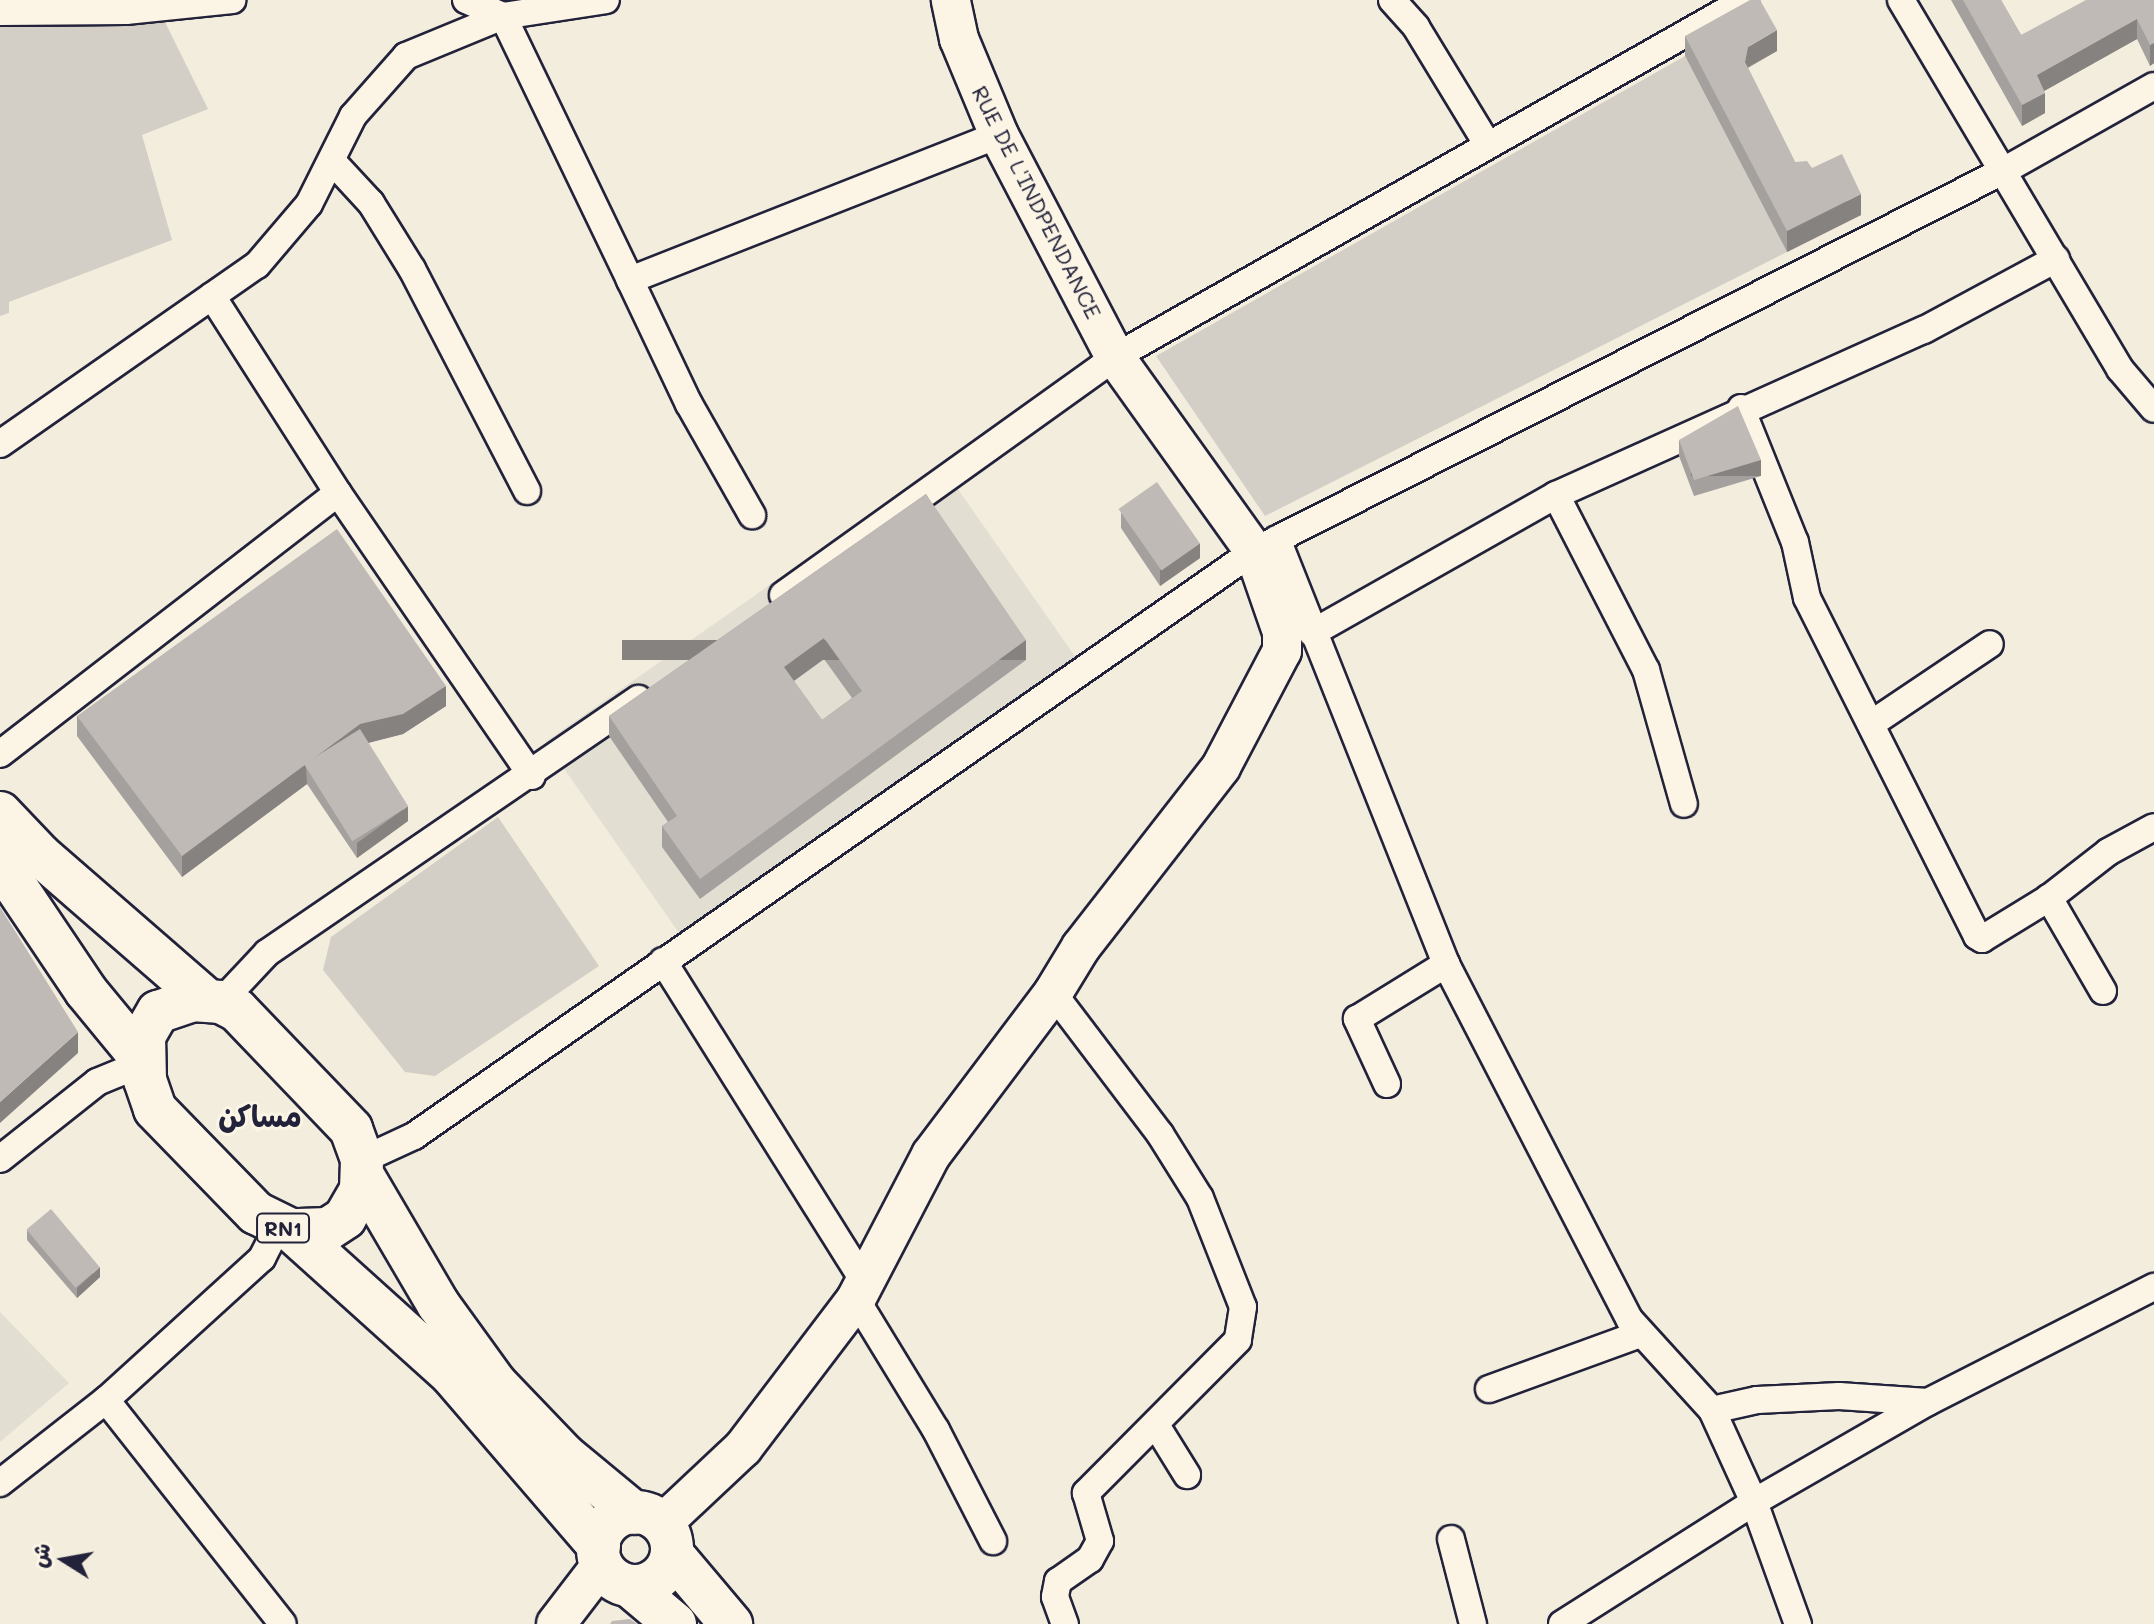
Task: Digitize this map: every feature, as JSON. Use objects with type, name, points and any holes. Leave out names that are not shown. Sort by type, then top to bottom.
[{"type":"main road","points":[[0,813],[40,855],[214,1001],[257,1026],[351,1129],[363,1168],[438,1304],[496,1384],[556,1447],[656,1530],[731,1624]]},
{"type":"main road","name":"RN1","points":[[0,863],[86,991],[143,1061]]},
{"type":"main road","name":"RN1","points":[[214,1001],[172,1003],[158,1012],[144,1036],[143,1061],[150,1097],[164,1121],[256,1213],[284,1228],[451,1374],[614,1570],[675,1624]]},
{"type":"main road","name":"RN1","points":[[284,1228],[328,1229],[345,1218],[363,1168]]},
{"type":"main road","points":[[607,1526],[656,1530],[662,1575],[614,1570],[607,1526]]},
{"type":"street","points":[[0,12],[48,7],[232,0]]},
{"type":"street","points":[[466,0],[503,16],[689,404],[752,515]]},
{"type":"street","points":[[0,444],[212,296],[283,240],[333,162],[353,116],[406,56],[503,16],[606,0]]},
{"type":"street","name":"RUE DE L'INDPENDANCE","points":[[656,1530],[743,1448],[861,1292],[931,1155],[1053,993],[1081,947],[1221,767],[1282,651],[1282,632],[1266,545],[1115,357],[999,135],[959,39],[951,0]]},
{"type":"street","points":[[1392,0],[1416,27],[1486,142]]},
{"type":"street","points":[[764,608],[1115,357],[1486,142],[1745,0]]},
{"type":"street","points":[[1901,0],[2056,259],[2144,379],[2154,409]]},
{"type":"street","points":[[363,1168],[414,1136],[1266,545],[2005,170],[2154,86]]},
{"type":"street","points":[[630,280],[999,135]]},
{"type":"street","points":[[333,162],[371,203],[412,269],[527,491]]},
{"type":"street","points":[[1312,633],[1556,495],[1741,408],[1924,330],[2056,259]]},
{"type":"street","points":[[212,296],[338,493],[532,776]]},
{"type":"street","points":[[1741,408],[1795,542],[1807,598],[1979,938],[2049,898],[2108,852],[2154,827]]},
{"type":"street","points":[[0,754],[338,493]]},
{"type":"street","points":[[1556,495],[1646,670],[1684,804]]},
{"type":"street","points":[[1266,545],[1312,633],[1446,964],[1526,1126],[1640,1334],[1712,1410],[1754,1502],[1798,1624]]},
{"type":"street","points":[[1871,724],[1990,644]]},
{"type":"street","points":[[214,1001],[267,953],[532,776],[661,683]]},
{"type":"street","points":[[2049,898],[2103,991]]},
{"type":"street","points":[[663,961],[861,1292],[993,1541]]},
{"type":"street","points":[[1387,1084],[1357,1019],[1446,964]]},
{"type":"street","points":[[1053,993],[1160,1134],[1200,1198],[1243,1307],[1238,1340],[1086,1493],[1086,1508],[1100,1541],[1090,1559],[1058,1581],[1055,1597],[1065,1624]]},
{"type":"street","points":[[0,1159],[97,1082],[143,1061]]},
{"type":"street","points":[[0,1483],[106,1400],[262,1258],[284,1228]]},
{"type":"street","points":[[1574,1620],[1754,1502],[1928,1402],[2154,1287]]},
{"type":"street","points":[[1489,1389],[1640,1334]]},
{"type":"street","points":[[1712,1410],[1757,1400],[1839,1396],[1928,1402]]},
{"type":"street","points":[[106,1400],[283,1624]]},
{"type":"street","points":[[1156,1425],[1187,1475]]},
{"type":"street","points":[[1451,1539],[1473,1624]]},
{"type":"street","points":[[556,1624],[614,1570]]},
{"type":"street","points":[[565,1624],[614,1570]]},
{"type":"shaded area","points":[[161,14],[208,109],[142,135],[172,240],[9,302],[9,313],[0,316],[0,20]]},
{"type":"shaded area","points":[[1685,56],[1787,252],[1265,516],[1156,356]]},
{"type":"shaded area","points":[[941,465],[1092,681],[697,958],[545,742]]},
{"type":"shaded area","points":[[498,817],[599,966],[435,1076],[405,1072],[323,970],[331,937]]},
{"type":"shaded area","points":[[0,1312],[69,1383],[0,1442]]},
{"type":"building","points":[[1750,0],[1760,0],[1777,30],[1748,47],[1745,62],[1795,162],[1807,161],[1812,168],[1842,154],[1861,194],[1787,231],[1685,36]]},
{"type":"building","points":[[1963,0],[2001,0],[2021,35],[2086,0],[2154,0],[2154,43],[2150,45],[2137,19],[2037,75],[2045,93],[2022,105]]},
{"type":"building","points":[[1738,406],[1761,460],[1694,480],[1679,440]]},
{"type":"building","points":[[1157,482],[1200,543],[1162,570],[1118,509]]},
{"type":"building","points":[[926,494],[1026,640],[700,879],[662,826],[677,816],[609,716]],"holes":[[[824,638],[862,691],[822,720],[784,667]]]},
{"type":"building","points":[[337,529],[446,686],[403,714],[360,724],[182,856],[77,716]]},
{"type":"building","points":[[360,729],[408,806],[352,841],[304,764]]},
{"type":"building","points":[[0,907],[78,1032],[0,1102]]},
{"type":"building","points":[[51,1209],[100,1267],[75,1288],[26,1230]]},
{"type":"building","points":[[630,1619],[637,1624],[610,1624],[612,1621]]},
{"type":"district","name":"مساكن","points":[[260,1115]]}]
